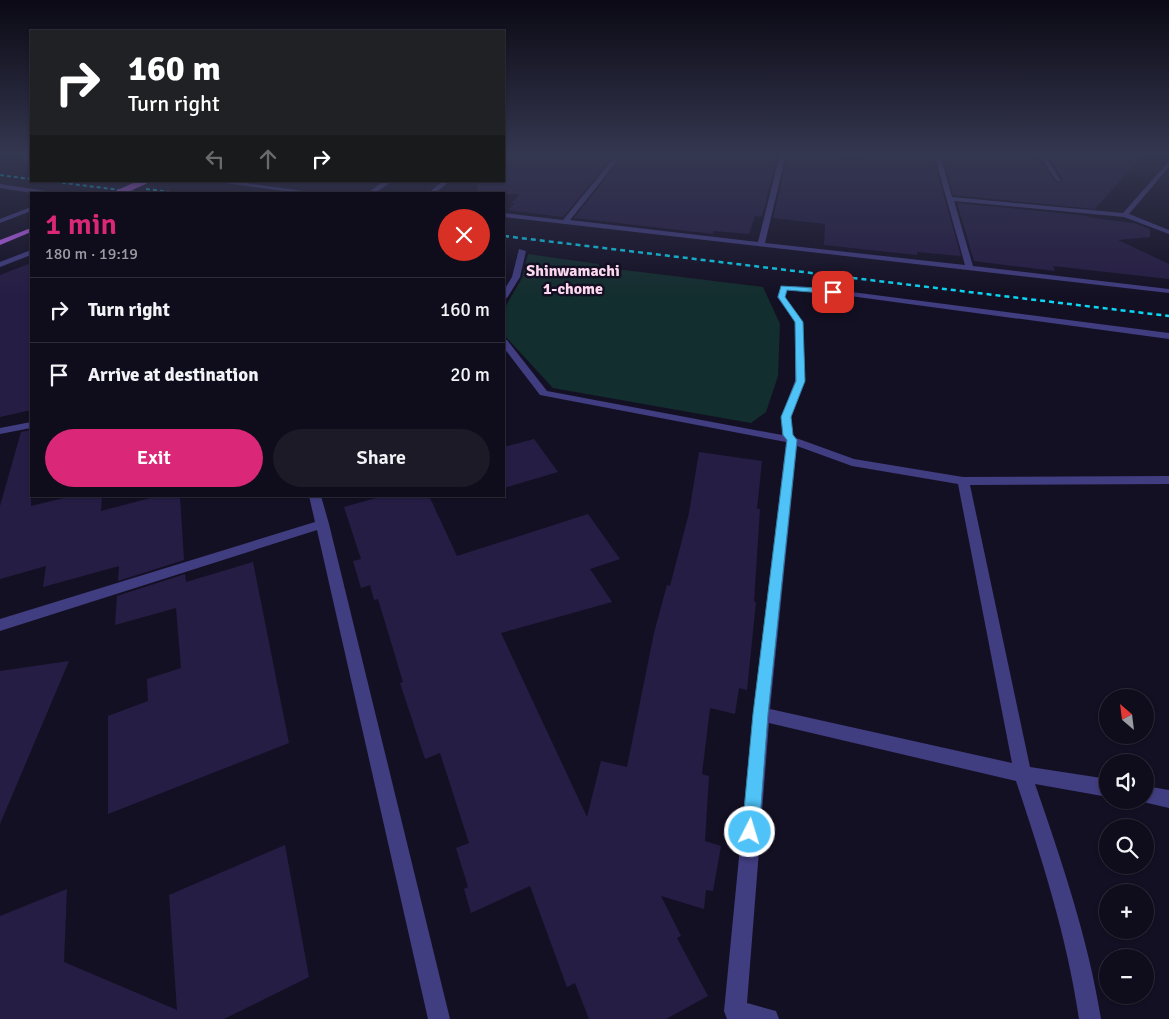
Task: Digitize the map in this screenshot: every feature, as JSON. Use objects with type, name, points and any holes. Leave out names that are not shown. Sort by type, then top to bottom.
[{"type":"main road","points":[[0,243],[30,230]]},
{"type":"street","points":[[564,222],[581,202]]},
{"type":"street","points":[[761,244],[772,202]]},
{"type":"street","points":[[951,202],[969,268]]},
{"type":"street","points":[[980,202],[1125,214],[1169,232]]},
{"type":"street","points":[[1125,214],[1136,202]]},
{"type":"street","points":[[0,221],[30,209]]},
{"type":"street","points":[[505,215],[1169,290]]},
{"type":"street","points":[[505,294],[516,277],[522,250]]},
{"type":"street","points":[[0,265],[30,252]]},
{"type":"street","points":[[768,1019],[735,1011],[761,714],[792,440],[788,435],[786,417],[800,381],[799,322],[781,297],[784,288],[813,289],[1169,336]]},
{"type":"street","points":[[505,343],[544,393],[792,440],[813,446],[852,462],[963,481],[1168,481]]},
{"type":"street","points":[[0,431],[30,425]]},
{"type":"street","points":[[963,481],[1023,774],[1059,881],[1083,972],[1090,1019]]},
{"type":"street","points":[[315,497],[433,986],[439,1019]]},
{"type":"street","points":[[0,625],[323,524]]},
{"type":"street","points":[[761,714],[1023,774],[1099,787]]},
{"type":"street","points":[[1154,796],[1169,799]]},
{"type":"green space","points":[[528,254],[598,264],[600,267],[763,287],[780,324],[778,376],[766,412],[751,423],[553,388],[505,336],[505,307],[522,278]]},
{"type":"building","points":[[576,202],[563,217],[508,210],[515,203],[511,203]]},
{"type":"building","points":[[587,202],[766,202],[762,217],[755,216],[749,234],[714,231],[713,234],[574,218]]},
{"type":"building","points":[[777,202],[946,202],[961,256],[917,252],[917,255],[824,245],[825,224],[773,218]]},
{"type":"building","points":[[1019,202],[1101,202],[1095,209]]},
{"type":"building","points":[[957,203],[1089,216],[1087,217],[1134,223],[1150,229],[1150,237],[1118,240],[1169,264],[1169,279],[1053,266],[1055,271],[974,261]]},
{"type":"building","points":[[30,263],[30,410],[0,417],[0,275]]},
{"type":"building","points":[[30,430],[31,506],[68,497],[102,497],[101,511],[154,497],[180,497],[184,560],[118,581],[119,566],[43,587],[46,566],[0,579],[0,506],[21,432]]},
{"type":"building","points":[[534,439],[558,472],[505,488],[505,447]]},
{"type":"building","points":[[699,452],[762,461],[757,509],[760,509],[754,602],[756,602],[747,690],[739,688],[735,714],[710,708],[702,774],[709,776],[705,841],[721,846],[713,891],[706,890],[704,909],[661,896],[681,936],[677,938],[708,996],[666,1019],[589,1019],[575,983],[567,987],[530,886],[471,913],[464,889],[468,887],[456,848],[469,843],[440,753],[425,759],[400,683],[403,682],[378,599],[374,600],[370,585],[361,588],[353,561],[361,559],[344,507],[379,497],[429,497],[457,556],[588,514],[620,559],[590,569],[612,602],[501,633],[587,817],[601,761],[627,767],[654,633],[667,585],[670,586],[689,513]]},
{"type":"building","points":[[253,562],[289,743],[108,814],[108,716],[148,701],[147,679],[181,668],[176,608],[115,625],[117,596],[185,574],[186,582]]},
{"type":"building","points":[[69,661],[0,824],[0,671]]},
{"type":"building","points":[[285,845],[309,977],[224,1019],[0,1019],[0,916],[67,889],[64,962],[177,1010],[169,895]]},
{"type":"railway","points":[[505,236],[1169,316]]},
{"type":"district","name":"Shinwamachi 1-chome","points":[[573,280]]},
{"type":"route","points":[[750,832],[761,714],[792,440],[788,435],[786,417],[800,381],[799,322],[781,297],[784,288],[833,292]]}]
